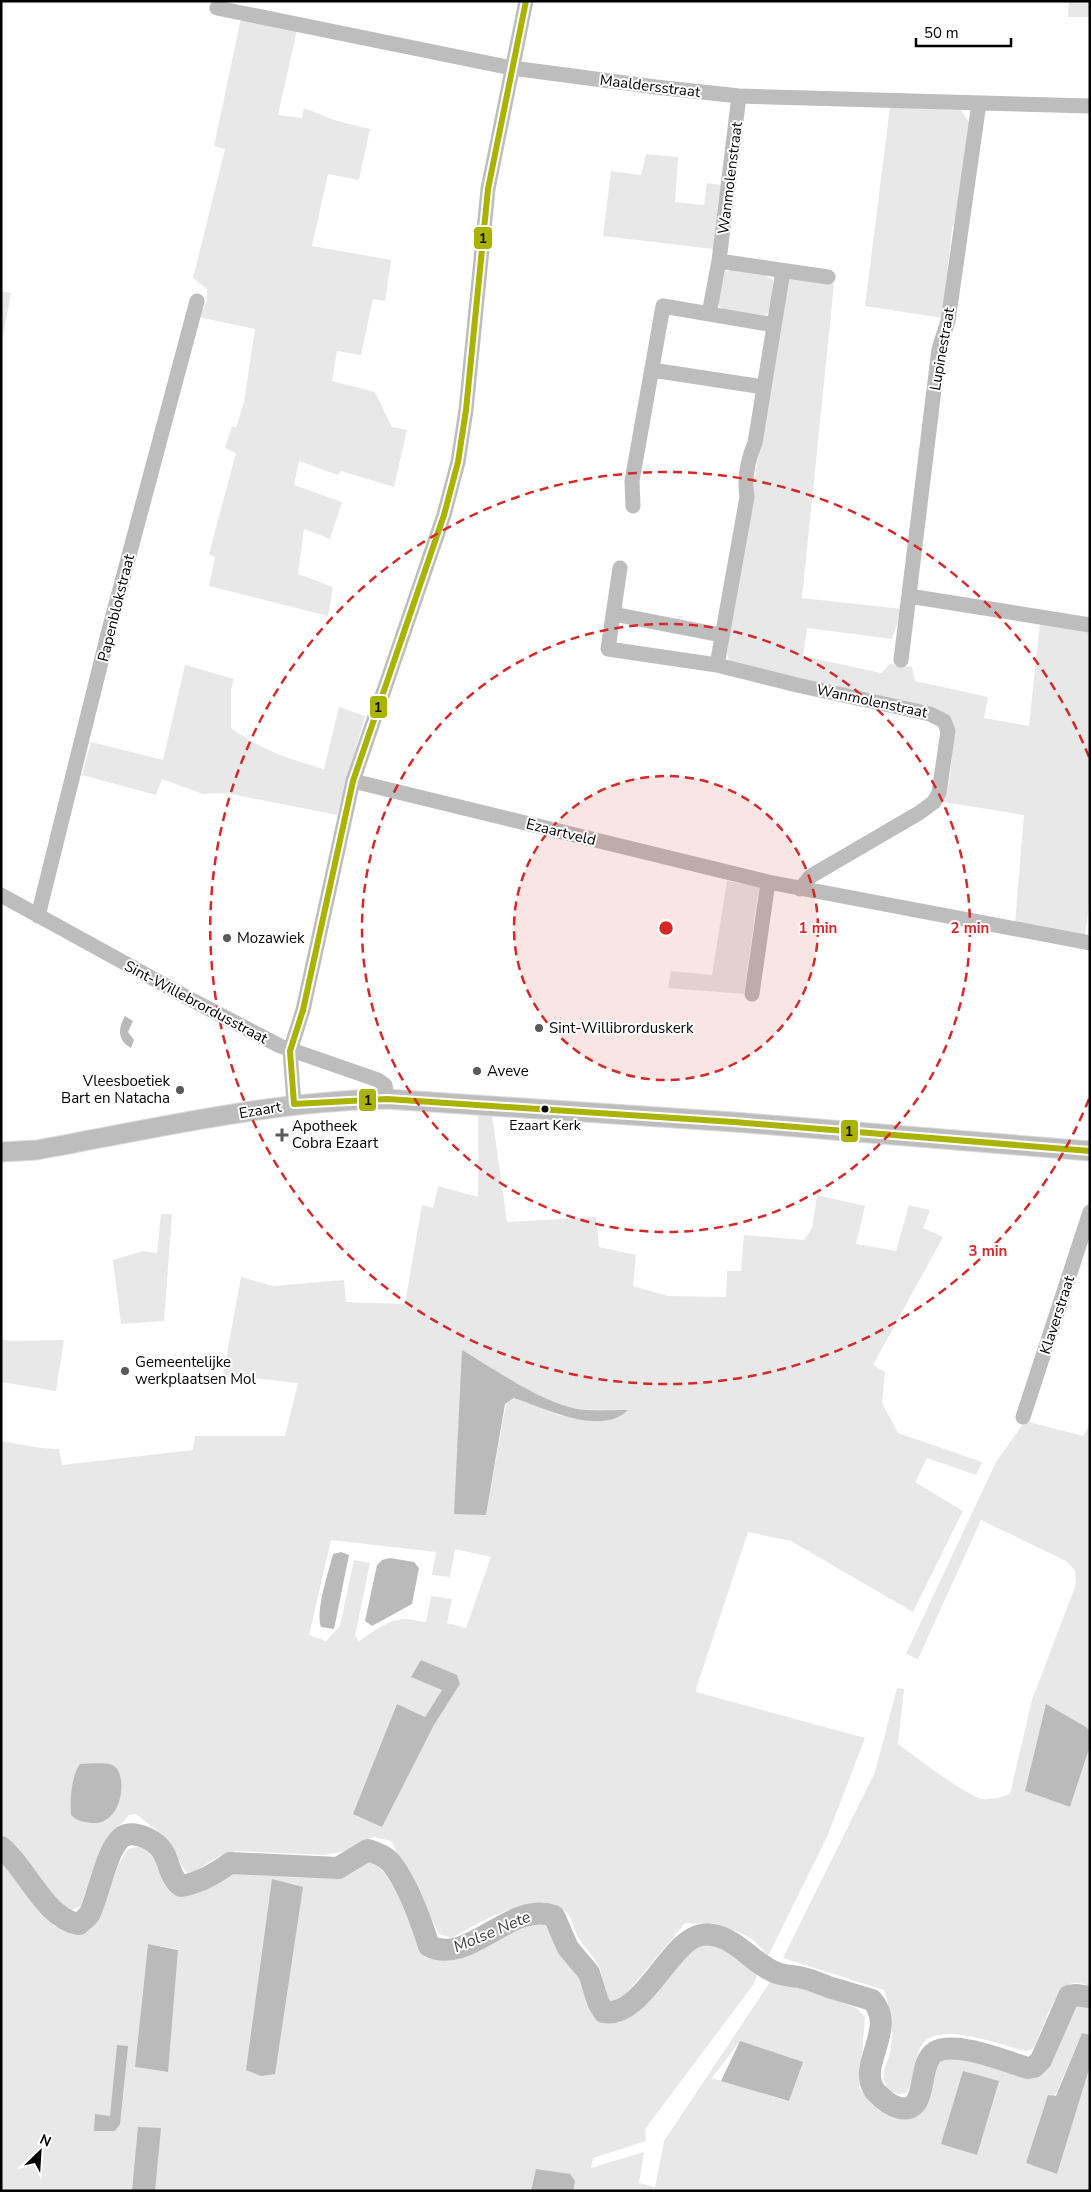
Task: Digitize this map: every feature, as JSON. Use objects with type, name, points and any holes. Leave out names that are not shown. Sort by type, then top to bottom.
[{"type":"main road","name":"Ezaart","points":[[1,1152],[37,1150],[294,1104],[340,1100],[388,1099],[734,1122],[1090,1151]]},
{"type":"street","points":[[294,1104],[290,1051],[303,1010],[354,781],[444,515],[458,462],[466,410],[488,190],[526,1]]},
{"type":"street","name":"Maaldersstraat","points":[[217,8],[512,68],[739,96],[1090,106]]},
{"type":"street","name":"Wanmolenstraat","points":[[709,314],[719,261],[739,96]]},
{"type":"street","name":"Lupinestraat","points":[[901,660],[939,349],[948,321],[979,102]]},
{"type":"street","points":[[719,261],[828,277]]},
{"type":"street","points":[[717,665],[746,497],[745,481],[748,458],[755,443],[783,271]]},
{"type":"street","name":"Papenblokstraat","points":[[38,916],[108,634],[197,301]]},
{"type":"street","points":[[633,506],[632,481],[663,306],[774,325]]},
{"type":"street","points":[[652,370],[764,388]]},
{"type":"street","name":"Wanmolenstraat","points":[[620,568],[608,648],[717,665],[797,685],[930,714],[944,721],[948,731],[939,793],[934,802],[928,808],[811,876],[800,889]]},
{"type":"street","points":[[909,596],[1090,624]]},
{"type":"street","points":[[613,614],[721,635]]},
{"type":"street","name":"Ezaartveld","points":[[354,781],[768,882],[1090,944]]},
{"type":"street","points":[[752,994],[768,882]]},
{"type":"street","name":"Sint-Willebrordusstraat","points":[[1,895],[192,1000],[290,1051],[378,1080],[385,1085],[388,1099]]},
{"type":"street","name":"Klaverstraat","points":[[1023,1417],[1090,1212]]},
{"type":"shaded area","points":[[1069,1],[1090,1],[1090,17],[1068,17]]},
{"type":"shaded area","points":[[241,18],[297,30],[278,115],[302,118],[304,108],[337,121],[370,129],[359,180],[328,174],[312,246],[391,260],[385,301],[373,299],[361,355],[337,351],[332,381],[375,392],[392,427],[407,430],[394,487],[341,471],[338,475],[299,461],[294,485],[342,502],[330,539],[304,529],[298,574],[333,587],[328,616],[209,586],[215,557],[209,554],[236,453],[225,448],[232,426],[236,428],[244,402],[255,329],[198,317],[207,302],[207,289],[193,278],[225,149],[214,146]]},
{"type":"shaded area","points":[[890,107],[961,110],[969,122],[957,211],[952,229],[942,318],[865,306]]},
{"type":"shaded area","points":[[646,154],[678,157],[675,202],[704,205],[707,183],[722,185],[713,249],[603,236],[611,171],[641,175]]},
{"type":"shaded area","points":[[733,269],[763,274],[773,280],[773,303],[767,314],[754,317],[733,314],[725,311],[717,303],[725,272]]},
{"type":"shaded area","points":[[787,277],[834,284],[802,598],[902,609],[892,639],[807,628],[803,656],[881,673],[890,664],[912,667],[915,681],[988,697],[984,718],[1029,726],[1040,623],[1090,630],[1090,900],[1085,936],[1015,924],[1024,815],[943,802],[949,784],[955,729],[941,711],[799,680],[729,662],[727,652]]},
{"type":"shaded area","points":[[1,291],[11,293],[1,346]]},
{"type":"shaded area","points":[[185,665],[234,679],[231,690],[231,728],[254,743],[276,753],[324,769],[339,707],[365,716],[337,815],[226,793],[203,794],[162,779],[156,795],[82,775],[91,742],[163,760]]},
{"type":"shaded area","points":[[727,881],[759,887],[744,994],[668,988],[671,971],[712,975]]},
{"type":"shaded area","points":[[125,1016],[133,1021],[128,1032],[134,1040],[131,1048],[126,1045],[120,1034]]},
{"type":"shaded area","points":[[478,1115],[492,1115],[507,1222],[596,1217],[599,1247],[636,1255],[633,1286],[668,1296],[726,1297],[727,1271],[741,1271],[744,1235],[804,1240],[812,1228],[817,1195],[865,1206],[856,1244],[896,1251],[909,1205],[930,1210],[923,1228],[943,1237],[873,1365],[885,1372],[882,1403],[898,1433],[982,1462],[976,1475],[927,1458],[915,1482],[963,1511],[913,1612],[791,1541],[748,1532],[697,1686],[696,1692],[865,1738],[827,1837],[768,1956],[754,1941],[738,1932],[712,1925],[685,1923],[626,1994],[612,2003],[606,2002],[598,1964],[578,1937],[567,1913],[552,1905],[539,1903],[507,1910],[476,1924],[452,1938],[439,1934],[391,1841],[374,1837],[346,1851],[324,1855],[236,1851],[219,1856],[194,1872],[187,1873],[159,1832],[136,1814],[129,1815],[109,1837],[99,1856],[81,1906],[65,1913],[20,1853],[1,1838],[1,1441],[59,1449],[62,1465],[193,1450],[195,1436],[285,1436],[298,1383],[223,1375],[241,1277],[273,1286],[344,1280],[346,1302],[405,1304],[422,1205],[433,1208],[438,1186],[478,1197]],"holes":[[[462,1351],[521,1386],[568,1407],[600,1411],[627,1410],[561,1416],[515,1398],[506,1404],[486,1515]],[[331,1540],[436,1552],[432,1575],[450,1577],[455,1549],[491,1557],[466,1628],[447,1623],[452,1599],[431,1596],[426,1622],[400,1619],[381,1627],[359,1641],[355,1636],[370,1563],[354,1560],[340,1626],[326,1641],[309,1635]],[[457,1675],[460,1684],[434,1725],[382,1826],[397,1704],[425,1717],[442,1690]]]},
{"type":"shaded area","points":[[161,1214],[172,1214],[164,1321],[121,1324],[113,1260],[143,1251],[157,1253]]},
{"type":"shaded area","points":[[1,1339],[11,1341],[64,1340],[56,1391],[1,1382]]},
{"type":"shaded area","points":[[462,1350],[522,1386],[554,1402],[585,1410],[628,1410],[617,1418],[603,1421],[588,1421],[572,1418],[514,1398],[505,1404],[486,1515],[454,1514]]},
{"type":"shaded area","points":[[1025,1421],[1083,1436],[1090,1424],[1090,1731],[1046,1705],[1025,1791],[1070,1807],[1090,1746],[1090,1986],[1074,1983],[1067,1986],[1061,1992],[1050,2010],[1034,2048],[1026,2051],[969,2036],[953,2034],[939,2035],[927,2039],[920,2048],[910,2087],[906,2093],[899,2094],[889,2091],[884,2078],[884,2069],[890,2054],[892,2025],[884,1990],[783,1958],[875,1772],[897,1688],[904,1689],[898,1744],[976,1797],[990,1799],[1010,1794],[1032,1700],[1076,1584],[1075,1570],[1066,1561],[981,1520],[918,1659],[906,1654],[996,1462]]},
{"type":"shaded area","points":[[341,1552],[349,1555],[334,1629],[321,1627],[321,1601],[326,1580],[333,1554]]},
{"type":"shaded area","points":[[390,1558],[414,1562],[419,1568],[412,1604],[372,1626],[365,1621],[377,1565],[382,1560]]},
{"type":"shaded area","points":[[421,1660],[457,1675],[460,1684],[434,1725],[382,1827],[353,1814],[397,1704],[425,1717],[442,1690],[411,1677]]},
{"type":"shaded area","points":[[1046,1704],[1090,1731],[1090,1746],[1070,1807],[1025,1791]]},
{"type":"shaded area","points":[[80,1764],[109,1764],[117,1769],[120,1776],[120,1797],[117,1807],[103,1821],[86,1822],[78,1820],[71,1815],[73,1781]]},
{"type":"shaded area","points":[[142,1846],[156,1852],[163,1882],[166,1887],[178,1896],[231,1872],[249,1870],[337,1879],[359,1862],[373,1862],[392,1884],[425,1958],[441,1959],[466,1954],[489,1944],[509,1930],[539,1920],[549,1925],[561,1955],[580,1977],[596,2014],[603,2019],[615,2021],[629,2015],[691,1944],[711,1941],[730,1946],[746,1959],[752,1967],[757,1976],[753,1985],[645,2129],[646,2141],[593,2158],[591,2168],[644,2152],[639,2183],[655,2187],[664,2141],[770,1982],[800,1986],[856,2008],[865,2017],[859,2088],[877,2109],[890,2116],[897,2117],[918,2113],[924,2099],[931,2065],[957,2054],[975,2057],[1018,2075],[1033,2076],[1047,2064],[1074,1999],[1090,2003],[1090,2035],[1082,2033],[1026,2163],[1057,2174],[1090,2066],[1090,2191],[1,2191],[1,1862],[11,1870],[54,1926],[73,1931],[91,1925],[103,1909],[112,1875],[128,1849]],"holes":[[[148,1944],[178,1949],[167,2072],[135,2067]],[[740,2041],[788,2101],[712,2078]]]},
{"type":"shaded area","points":[[272,1879],[303,1887],[275,2074],[261,2076],[246,2070]]},
{"type":"shaded area","points":[[148,1944],[178,1950],[168,2072],[135,2067]]},
{"type":"shaded area","points":[[1082,2033],[1090,2035],[1090,2066],[1057,2174],[1026,2163],[1048,2095],[1056,2096]]},
{"type":"shaded area","points":[[740,2041],[803,2062],[789,2101],[721,2081]]},
{"type":"shaded area","points":[[117,2045],[128,2046],[120,2124],[115,2131],[94,2131],[95,2114],[110,2116]]},
{"type":"shaded area","points":[[963,2071],[999,2081],[977,2155],[941,2144]]},
{"type":"shaded area","points":[[138,2127],[161,2128],[155,2191],[132,2191]]},
{"type":"shaded area","points":[[536,2169],[570,2174],[575,2181],[573,2191],[531,2191]]},
{"type":"waterway","name":"Molse Nete","points":[[1,1847],[56,1913],[67,1920],[79,1924],[90,1913],[111,1853],[116,1844],[125,1836],[139,1835],[156,1844],[164,1854],[173,1876],[181,1886],[207,1878],[230,1863],[338,1868],[368,1850],[387,1859],[398,1873],[413,1903],[429,1946],[444,1950],[460,1948],[522,1917],[538,1914],[554,1916],[568,1948],[589,1973],[598,2002],[604,2012],[618,2011],[631,2004],[689,1940],[701,1935],[712,1935],[732,1942],[759,1963],[777,1973],[807,1979],[872,2000],[879,2011],[881,2023],[870,2070],[870,2081],[880,2097],[900,2108],[909,2108],[915,2103],[919,2096],[929,2058],[935,2052],[944,2049],[968,2050],[1028,2068],[1034,2067],[1041,2060],[1069,1996],[1090,1997]]},
{"type":"transit line","name":"1","points":[[526,1],[488,189],[466,410],[458,462],[444,515],[353,781],[303,1010],[290,1051],[294,1104],[387,1099],[734,1122],[1090,1151]]},
{"type":"place","name":"Mozawiek","points":[[227,938]]},
{"type":"place","name":"Sint-Willibrorduskerk","points":[[539,1028]]},
{"type":"place","name":"Aveve","points":[[477,1071]]},
{"type":"place","name":"Vleesboetiek Bart en Natacha","points":[[180,1090]]},
{"type":"place","name":"Ezaart Kerk","points":[[545,1109]]},
{"type":"place","name":"Apotheek Cobra Ezaart","points":[[282,1135]]},
{"type":"place","name":"Gemeentelijke werkplaatsen Mol","points":[[125,1371]]}]
